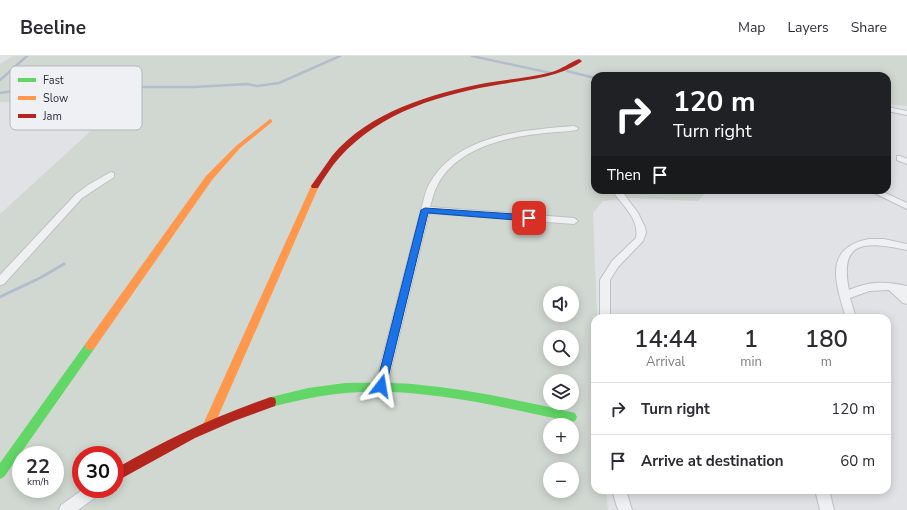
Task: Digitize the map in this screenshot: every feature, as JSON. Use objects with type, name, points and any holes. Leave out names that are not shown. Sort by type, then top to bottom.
[{"type":"street","points":[[209,424],[316,185],[336,155],[351,141],[380,120],[409,105],[459,89],[552,74],[567,69],[579,61]]},
{"type":"street","points":[[891,109],[907,113]]},
{"type":"street","points":[[0,473],[209,178],[237,147],[255,131],[270,121]]},
{"type":"street","points":[[381,386],[425,210],[434,183],[448,165],[466,151],[486,143],[541,130],[574,128]]},
{"type":"street","points":[[0,281],[79,196],[90,187],[111,175]]},
{"type":"street","points":[[605,314],[605,280],[615,264],[640,239],[643,234],[640,222],[619,194]]},
{"type":"street","points":[[881,194],[907,206]]},
{"type":"street","points":[[425,210],[574,221]]},
{"type":"street","points":[[850,314],[845,296],[840,265],[845,254],[855,245],[868,241],[907,247]]},
{"type":"street","points":[[845,296],[861,288],[874,285],[891,286],[907,290]]},
{"type":"street","points":[[891,286],[907,300]]},
{"type":"street","points":[[124,471],[165,446],[209,424],[252,407],[293,395],[330,388],[381,386],[457,395],[571,417]]},
{"type":"street","points":[[620,494],[625,510]]},
{"type":"street","points":[[823,494],[827,510]]},
{"type":"street","points":[[66,510],[83,498]]},
{"type":"shaded area","points":[[13,56],[907,56],[907,106],[891,104],[891,72],[591,72],[591,194],[704,194],[698,201],[628,198],[603,201],[593,213],[597,314],[591,314],[591,494],[606,494],[608,510],[0,510],[0,214],[92,130],[142,130],[142,66],[10,66],[10,102],[0,102],[0,64]]},
{"type":"waterway","points":[[16,66],[27,56]]},
{"type":"waterway","points":[[142,87],[194,87],[247,84],[257,86],[279,83],[340,56]]},
{"type":"waterway","points":[[472,56],[551,73]]},
{"type":"waterway","points":[[0,80],[10,71]]},
{"type":"waterway","points":[[567,71],[591,77]]},
{"type":"waterway","points":[[0,93],[10,92]]},
{"type":"waterway","points":[[0,297],[40,278],[64,264]]},
{"type":"traffic: fast","points":[[0,473],[90,346]]},
{"type":"traffic: fast","points":[[271,402],[308,393],[345,388],[383,387],[459,394],[571,417]]},
{"type":"traffic: slow","points":[[90,346],[209,178],[238,147],[270,121]]},
{"type":"traffic: slow","points":[[209,424],[315,186]]},
{"type":"traffic: jam","points":[[315,186],[336,157],[360,134],[388,116],[418,103],[451,93],[484,85],[552,74],[567,69],[579,61]]},
{"type":"traffic: jam","points":[[124,471],[210,425],[271,402]]},
{"type":"route","points":[[381,386],[425,210],[529,218]]}]
